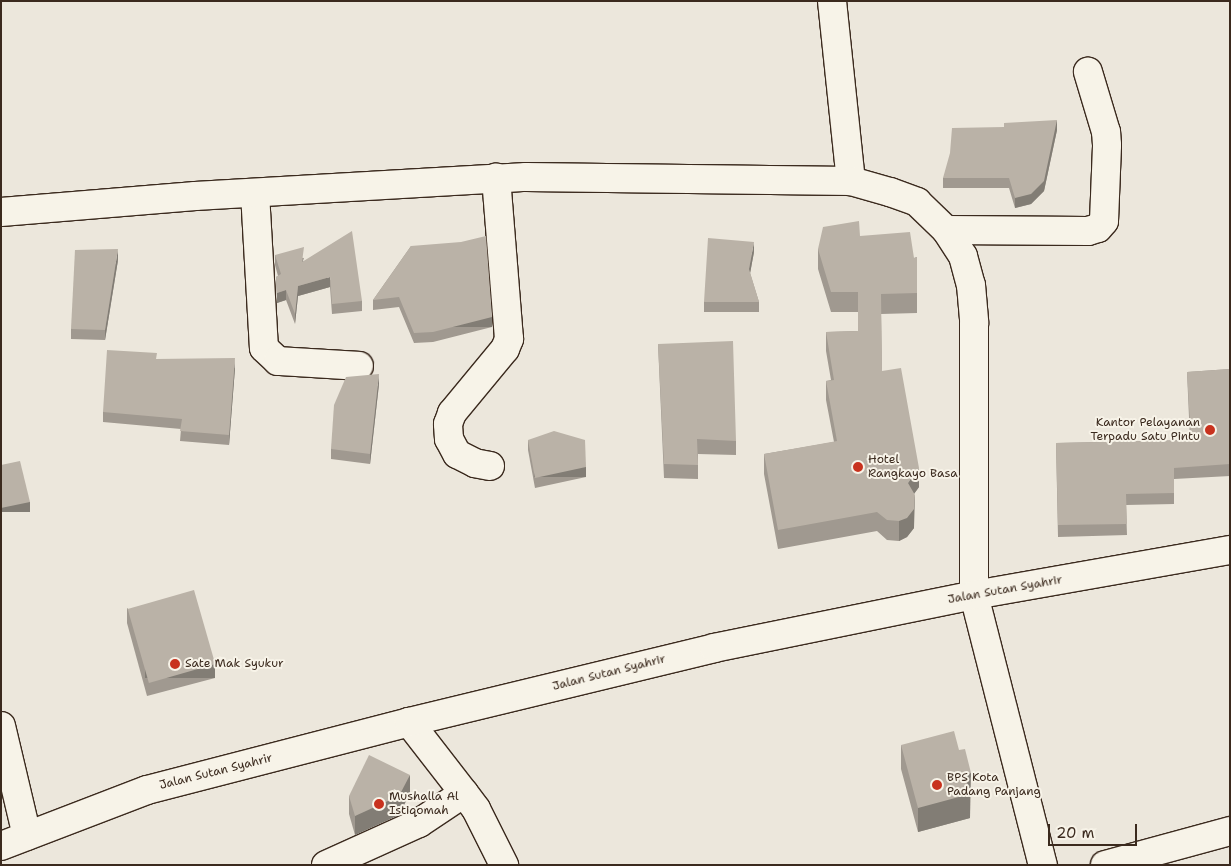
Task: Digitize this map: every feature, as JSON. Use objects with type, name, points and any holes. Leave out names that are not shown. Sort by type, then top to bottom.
[{"type":"main road","points":[[832,1],[851,181]]},
{"type":"main road","points":[[946,230],[1088,231],[1098,228],[1104,221],[1108,145],[1106,132],[1088,72]]},
{"type":"main road","points":[[1,212],[255,193],[526,177],[851,181],[917,202],[946,230],[963,256],[971,285],[974,322],[974,595],[1043,865]]},
{"type":"main road","points":[[490,466],[475,463],[457,454],[449,439],[448,424],[452,413],[505,349],[509,339],[496,178]]},
{"type":"main road","points":[[255,193],[264,348],[278,361],[359,366]]},
{"type":"main road","name":"Jalan Sutan Syahrir","points":[[1,846],[147,790],[408,722],[714,648],[974,595],[1230,550]]},
{"type":"main road","points":[[408,722],[476,809],[504,865]]},
{"type":"main road","points":[[1,726],[27,836]]},
{"type":"main road","points":[[326,865],[419,823],[464,793]]},
{"type":"main road","points":[[1105,865],[1230,830]]},
{"type":"building","points":[[1057,120],[1044,181],[1031,194],[1015,198],[1009,178],[943,178],[950,153],[952,128],[1004,127],[1004,123]]},
{"type":"building","points":[[859,221],[860,236],[910,232],[914,258],[917,257],[917,293],[881,294],[882,371],[901,368],[919,468],[908,483],[915,495],[914,509],[907,518],[899,521],[887,520],[877,512],[778,530],[764,454],[837,441],[826,381],[834,380],[826,332],[858,331],[858,292],[831,292],[818,249],[823,227]]},
{"type":"building","points":[[352,231],[362,301],[332,304],[330,277],[298,286],[295,314],[286,290],[277,293],[276,277],[281,274],[275,255],[304,247],[302,262]]},
{"type":"building","points":[[486,236],[492,317],[433,332],[414,333],[399,297],[373,300],[411,246],[461,242]]},
{"type":"building","points":[[708,238],[754,242],[749,269],[759,302],[704,302]]},
{"type":"building","points":[[118,249],[105,330],[71,329],[75,250]]},
{"type":"building","points":[[733,341],[736,441],[697,439],[698,465],[664,464],[658,344]]},
{"type":"building","points":[[107,350],[157,353],[156,359],[235,358],[229,435],[180,431],[182,419],[103,412]]},
{"type":"building","points":[[1230,369],[1230,464],[1174,468],[1174,493],[1126,494],[1127,524],[1058,525],[1056,443],[1191,440],[1187,372]]},
{"type":"building","points":[[379,374],[370,454],[331,449],[334,405],[346,377]]},
{"type":"building","points":[[554,431],[585,440],[586,467],[535,478],[528,440]]},
{"type":"building","points":[[20,461],[30,502],[1,508],[1,465]]},
{"type":"building","points":[[194,590],[215,664],[149,683],[128,609]]},
{"type":"building","points":[[954,731],[959,750],[965,749],[971,773],[965,774],[970,794],[918,808],[901,745]]},
{"type":"building","points":[[369,755],[410,775],[399,796],[355,816],[349,796]]},
{"type":"place","name":"Kantor Pelayanan Terpadu Satu Pintu","points":[[1210,430]]},
{"type":"place","name":"Hotel Rangkayo Basa","points":[[858,467]]},
{"type":"place","name":"Sate Mak Syukur","points":[[175,664]]},
{"type":"place","name":"BPS Kota Padang Panjang","points":[[937,785]]},
{"type":"place","name":"Mushalla Al Istiqomah","points":[[379,804]]}]
